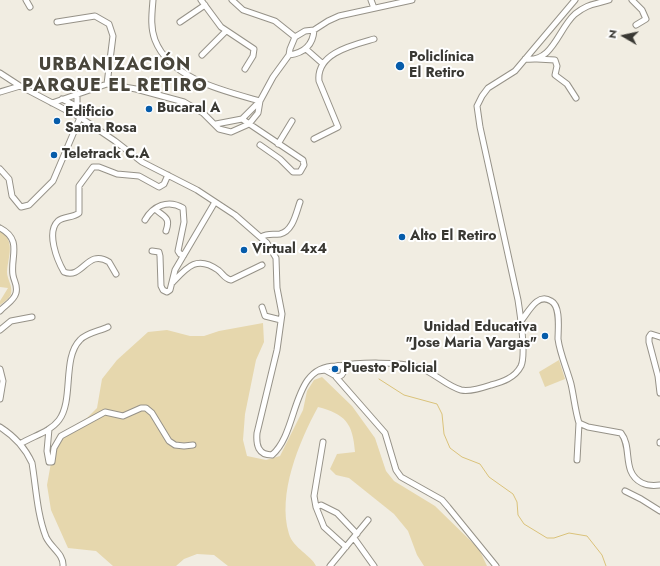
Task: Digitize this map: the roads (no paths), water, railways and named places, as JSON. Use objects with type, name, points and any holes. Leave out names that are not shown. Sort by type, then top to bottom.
[{"type":"street","points":[[26,0],[30,6]]},
{"type":"street","points":[[153,0],[151,19],[153,33],[158,46],[167,59],[204,85],[260,101]]},
{"type":"street","points":[[201,0],[226,31],[238,37],[254,49],[253,56],[245,69]]},
{"type":"street","points":[[232,0],[243,10],[275,21],[296,37]]},
{"type":"street","points":[[371,0],[374,8]]},
{"type":"street","points":[[216,124],[242,118],[260,101],[273,77],[289,55],[290,49],[296,37],[305,32],[314,30],[335,18],[412,0]]},
{"type":"street","points":[[0,73],[20,86],[81,118],[115,141],[142,162],[197,190],[215,202],[261,237],[276,258],[277,288],[282,308],[281,320],[277,350],[257,433],[256,444],[260,452],[266,455],[272,455],[280,448],[287,434],[300,393],[306,380],[326,365],[401,364],[414,366],[429,371],[462,390],[482,388],[510,378],[521,366],[521,321],[519,308],[477,110],[480,100],[488,88],[515,71],[575,0]]},
{"type":"street","points":[[538,59],[548,52],[575,14],[592,3],[609,0]]},
{"type":"street","points":[[632,0],[642,10],[646,19],[636,25]]},
{"type":"street","points":[[180,22],[205,5]]},
{"type":"street","points":[[57,22],[95,16],[109,24],[112,42],[107,84]]},
{"type":"street","points":[[289,55],[306,49],[313,38],[314,30]]},
{"type":"street","points":[[202,55],[226,31]]},
{"type":"street","points":[[314,139],[338,127],[319,81],[318,76],[323,64],[345,47],[374,40]]},
{"type":"street","points":[[306,49],[323,64]]},
{"type":"street","points":[[526,59],[555,60],[557,66],[555,75],[567,84],[576,98]]},
{"type":"street","points":[[52,103],[107,84],[136,89],[176,99],[203,113],[216,124],[219,129],[231,132],[249,124],[258,113],[260,101]]},
{"type":"street","points":[[0,92],[20,86]]},
{"type":"street","points":[[74,114],[78,107],[77,94]]},
{"type":"street","points":[[0,169],[9,179],[11,193],[15,202],[21,207],[29,205],[53,181],[81,118],[82,111],[78,107],[62,99]]},
{"type":"street","points":[[242,118],[304,162],[300,172],[288,169],[280,159],[260,145]]},
{"type":"street","points":[[278,144],[292,121]]},
{"type":"street","points":[[116,274],[109,262],[100,258],[91,260],[80,270],[72,274],[64,272],[55,248],[52,230],[60,220],[75,216],[79,213],[79,186],[93,167],[99,167],[112,173],[139,176],[159,187],[164,184],[168,175]]},
{"type":"street","points":[[152,251],[159,252],[161,286],[165,292],[170,290],[176,270],[184,254],[215,202]]},
{"type":"street","points":[[261,237],[268,233],[279,234],[284,231],[293,222],[300,202]]},
{"type":"street","points":[[145,220],[155,209],[166,204],[183,208],[184,222],[178,251],[180,254],[184,254]]},
{"type":"street","points":[[155,209],[168,220],[169,224],[166,231]]},
{"type":"street","points":[[0,228],[6,232],[13,242],[15,251],[13,276],[17,285],[13,300],[0,311]]},
{"type":"street","points":[[173,282],[187,267],[194,263],[210,266],[219,271],[226,279],[231,280],[262,266]]},
{"type":"street","points":[[521,321],[529,308],[537,301],[546,299],[555,305],[557,313],[558,342],[571,384],[579,423],[577,460]]},
{"type":"street","points":[[262,308],[265,316],[281,320]]},
{"type":"street","points":[[519,308],[529,308]]},
{"type":"street","points":[[0,330],[11,321],[32,317]]},
{"type":"street","points":[[20,444],[50,430],[59,420],[63,414],[73,354],[77,343],[83,337],[108,327]]},
{"type":"street","points":[[660,337],[654,334],[649,337],[660,393]]},
{"type":"street","points":[[335,376],[343,374],[349,368],[361,364]]},
{"type":"street","points":[[339,366],[343,368],[343,385]]},
{"type":"street","points":[[335,376],[333,370],[339,366]]},
{"type":"street","points":[[0,370],[4,381],[0,399]]},
{"type":"street","points":[[315,372],[325,370],[335,376],[385,433],[396,470],[401,477],[442,500],[485,550],[496,566]]},
{"type":"street","points":[[50,430],[47,451],[49,462],[52,462],[54,448],[61,436],[105,412],[123,416],[141,408],[148,409],[174,445],[184,446],[193,444]]},
{"type":"street","points":[[579,423],[588,427],[621,433],[627,442],[627,462],[633,476],[647,485],[660,485]]},
{"type":"street","points":[[0,427],[20,444],[32,463],[43,529],[51,545],[63,560],[63,566]]},
{"type":"street","points":[[323,442],[314,496],[316,507],[324,527],[346,547]]},
{"type":"street","points":[[625,491],[660,511]]},
{"type":"street","points":[[316,507],[321,505],[329,508],[356,536],[374,566]]},
{"type":"street","points":[[330,566],[368,520]]},
{"type":"street","points":[[334,561],[338,566]]},
{"type":"waterway","points":[[379,379],[404,395],[437,404],[442,414],[444,434],[450,448],[462,457],[480,464],[489,477],[513,494],[517,502],[518,515],[524,524],[547,538],[554,538],[569,533],[587,536],[602,555],[606,566]]},
{"type":"place","name":"Policlínica El Retiro","points":[[400,66]]},
{"type":"place","name":"Bucaral A","points":[[149,109]]},
{"type":"place","name":"Edificio Santa Rosa","points":[[57,121]]},
{"type":"place","name":"Teletrack C.A","points":[[54,155]]},
{"type":"place","name":"Alto El Retiro","points":[[402,237]]},
{"type":"place","name":"Virtual 4x4","points":[[244,250]]},
{"type":"place","name":"Unidad Educativa \"Jose Maria Vargas\"","points":[[545,336]]},
{"type":"place","name":"Puesto Policial","points":[[335,369]]},
{"type":"district","name":"URBANIZACIÓN PARQUE EL RETIRO","points":[[115,76]]}]
